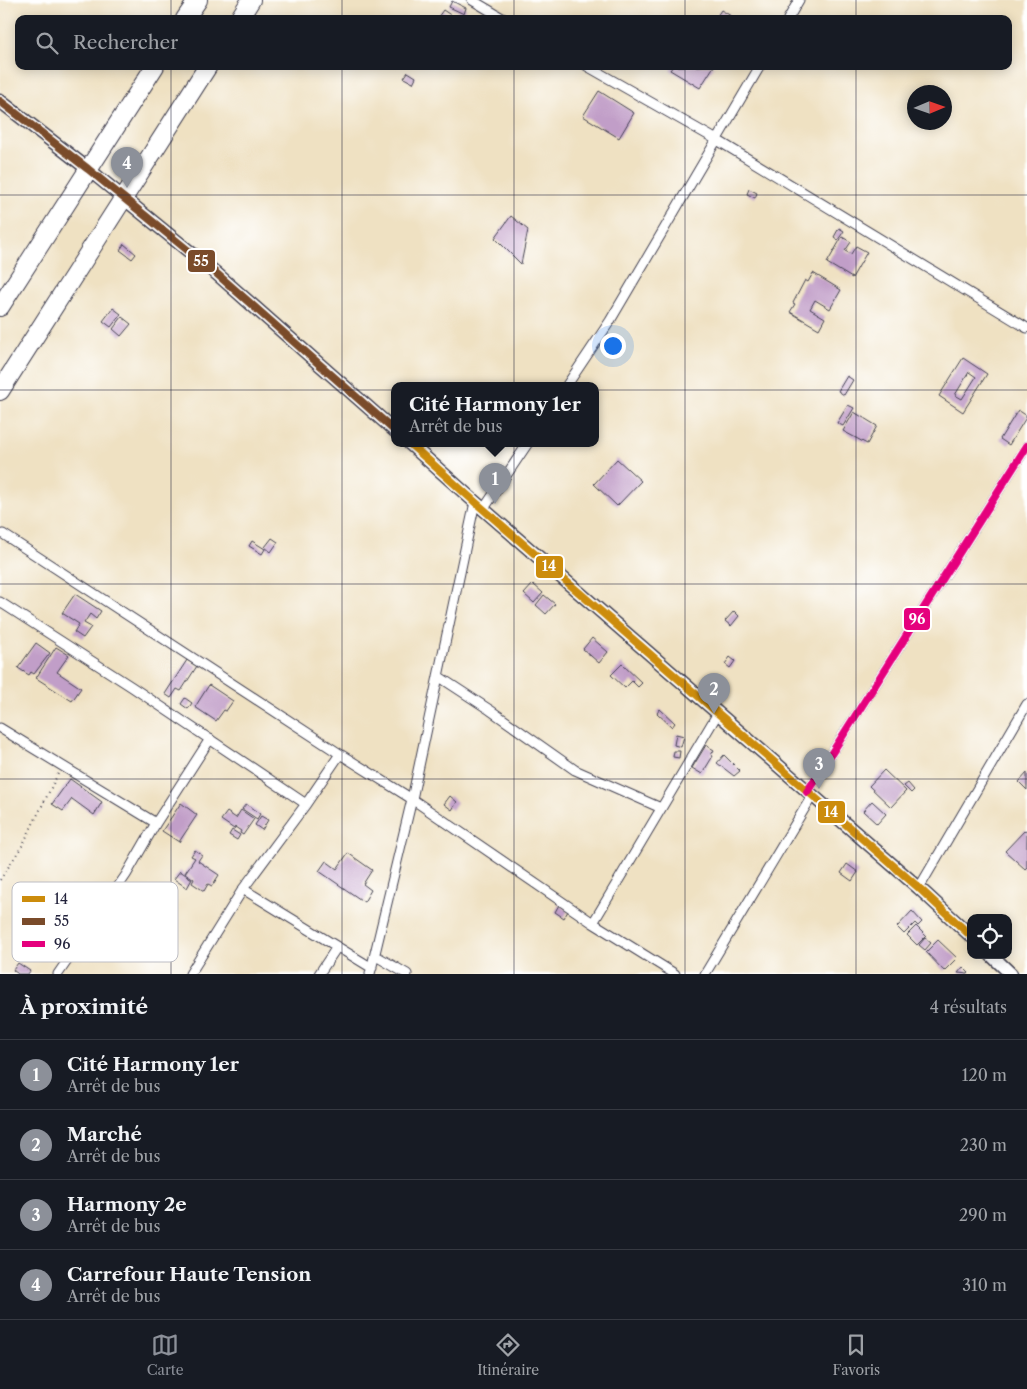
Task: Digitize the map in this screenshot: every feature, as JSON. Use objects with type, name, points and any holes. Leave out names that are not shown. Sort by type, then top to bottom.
[{"type":"highway","points":[[188,15],[198,0]]},
{"type":"highway","points":[[242,15],[251,0]]},
{"type":"highway","points":[[0,307],[152,70]]},
{"type":"highway","points":[[0,391],[205,70]]},
{"type":"street","points":[[472,0],[497,15]]},
{"type":"street","points":[[790,15],[799,0]]},
{"type":"street","points":[[595,70],[716,140],[1027,328]]},
{"type":"street","points":[[569,382],[610,321],[758,70]]},
{"type":"street","points":[[0,101],[218,274],[391,427]]},
{"type":"street","points":[[705,974],[810,794],[1027,446]]},
{"type":"street","points":[[413,447],[718,712],[967,932]]},
{"type":"street","points":[[243,889],[337,947],[371,971],[479,506],[525,447]]},
{"type":"street","points":[[3,534],[412,799],[593,923],[675,974]]},
{"type":"street","points":[[0,602],[132,687],[306,804]]},
{"type":"street","points":[[438,676],[575,770],[661,808]]},
{"type":"street","points":[[919,888],[1027,704]]},
{"type":"street","points":[[593,923],[718,712]]},
{"type":"street","points":[[0,728],[156,823]]},
{"type":"street","points":[[121,882],[156,823],[210,739]]},
{"type":"street","points":[[190,974],[243,889],[306,804],[340,754]]},
{"type":"street","points":[[319,974],[337,947]]},
{"type":"street","points":[[376,956],[407,974]]},
{"type":"street","points":[[995,959],[1011,974]]},
{"type":"street","points":[[58,974],[66,962]]},
{"type":"path","points":[[0,880],[22,846],[62,766]]},
{"type":"building","points":[[452,1],[466,8],[464,14],[449,7]]},
{"type":"building","points":[[443,10],[450,15],[439,15]]},
{"type":"building","points":[[721,10],[729,15],[718,15]]},
{"type":"building","points":[[670,70],[711,70],[700,88]]},
{"type":"building","points":[[408,72],[416,77],[413,83],[404,78]]},
{"type":"building","points":[[599,91],[634,113],[619,138],[583,116]]},
{"type":"building","points":[[749,189],[757,193],[755,198],[747,194]]},
{"type":"building","points":[[511,216],[528,230],[521,264],[495,238]]},
{"type":"building","points":[[839,228],[844,231],[838,240],[834,237]]},
{"type":"building","points":[[842,237],[851,242],[845,251],[851,254],[856,246],[867,252],[852,278],[827,263]]},
{"type":"building","points":[[124,244],[136,254],[132,259],[120,250]]},
{"type":"building","points":[[813,273],[841,290],[830,309],[815,300],[810,309],[825,318],[819,329],[790,312],[805,280],[808,282]]},
{"type":"building","points":[[113,308],[121,314],[111,327],[103,321]]},
{"type":"building","points":[[122,317],[131,324],[121,336],[113,329]]},
{"type":"building","points":[[963,358],[987,374],[963,412],[939,396]],"holes":[[[969,372],[976,377],[962,399],[955,395]]]},
{"type":"building","points":[[847,376],[853,380],[844,395],[838,391]]},
{"type":"building","points":[[848,405],[854,408],[843,426],[837,423]]},
{"type":"building","points":[[1018,410],[1027,416],[1009,445],[1000,439]]},
{"type":"building","points":[[854,412],[877,426],[867,444],[843,431]]},
{"type":"building","points":[[617,459],[641,481],[617,506],[594,484]]},
{"type":"building","points":[[272,538],[278,542],[271,552],[265,547]]},
{"type":"building","points":[[252,541],[265,549],[262,554],[249,546]]},
{"type":"building","points":[[533,584],[543,593],[534,603],[524,594]]},
{"type":"building","points":[[75,594],[101,611],[96,619],[90,614],[84,623],[91,627],[83,638],[74,632],[79,624],[62,613]]},
{"type":"building","points":[[544,595],[555,604],[546,614],[536,605]]},
{"type":"building","points":[[734,611],[739,616],[731,626],[725,621]]},
{"type":"building","points":[[592,638],[608,652],[599,663],[583,649]]},
{"type":"building","points":[[36,643],[50,653],[34,674],[31,672],[29,675],[18,668]]},
{"type":"building","points":[[56,647],[69,655],[57,672],[81,688],[72,701],[36,678]]},
{"type":"building","points":[[730,657],[735,661],[730,668],[725,664]]},
{"type":"building","points":[[187,660],[197,666],[181,691],[177,689],[171,698],[165,694]]},
{"type":"building","points":[[622,664],[642,683],[638,687],[632,681],[625,688],[611,675]]},
{"type":"building","points":[[209,685],[233,701],[216,721],[195,707]]},
{"type":"building","points":[[185,698],[192,703],[188,709],[181,704]]},
{"type":"building","points":[[660,709],[675,723],[672,727],[657,713]]},
{"type":"building","points":[[676,734],[684,736],[681,747],[674,745]]},
{"type":"building","points":[[706,745],[714,750],[711,755],[713,756],[702,774],[692,768]]},
{"type":"building","points":[[674,751],[680,751],[679,758],[673,757]]},
{"type":"building","points":[[724,755],[740,771],[734,776],[717,763]]},
{"type":"building","points":[[884,770],[906,791],[891,807],[869,786]]},
{"type":"building","points":[[1027,773],[1027,790],[1019,782]]},
{"type":"building","points":[[70,779],[102,802],[94,815],[72,799],[63,811],[52,804]]},
{"type":"building","points":[[908,783],[914,790],[911,793],[904,786]]},
{"type":"building","points":[[450,796],[457,802],[452,810],[444,804]]},
{"type":"building","points":[[872,801],[886,814],[877,824],[863,811]]},
{"type":"building","points":[[181,803],[197,815],[179,842],[162,831]]},
{"type":"building","points":[[246,804],[260,814],[257,819],[242,809]]},
{"type":"building","points":[[241,810],[254,819],[243,835],[240,833],[241,831],[235,827],[234,829],[221,820],[227,812],[236,818]]},
{"type":"building","points":[[261,816],[268,820],[262,830],[255,825]]},
{"type":"building","points":[[232,830],[240,835],[237,840],[229,835]]},
{"type":"building","points":[[1025,830],[1027,831],[1027,867],[1025,869],[1005,851]]},
{"type":"building","points":[[195,850],[202,855],[198,861],[219,875],[212,886],[208,884],[204,891],[192,883],[194,879],[185,873],[195,858],[191,856]]},
{"type":"building","points":[[348,853],[372,870],[363,884],[371,890],[364,902],[319,871],[326,861],[337,869]]},
{"type":"building","points":[[847,864],[858,872],[852,881],[841,873]]},
{"type":"building","points":[[180,871],[192,879],[187,888],[174,879]]},
{"type":"building","points":[[559,905],[568,911],[564,918],[555,912]]},
{"type":"building","points":[[912,911],[922,922],[918,926],[915,923],[904,934],[897,927]]},
{"type":"building","points":[[916,926],[926,936],[917,945],[907,935]]},
{"type":"building","points":[[925,938],[931,943],[925,950],[919,945]]},
{"type":"building","points":[[938,940],[957,958],[944,971],[926,952]]},
{"type":"building","points":[[18,963],[30,971],[28,974],[18,974],[13,970]]},
{"type":"building","points":[[963,967],[969,973],[968,974],[958,973]]},
{"type":"transit line","name":"55","points":[[0,101],[88,169],[217,274],[391,427]]},
{"type":"transit line","name":"96","points":[[807,792],[1027,446]]},
{"type":"transit line","name":"14","points":[[413,447],[919,888],[967,932]]},
{"type":"place","name":"Carrefour Haute Tension","points":[[127,188]]},
{"type":"place","name":"Cité Harmony 1er","points":[[495,504]]},
{"type":"place","name":"Marché","points":[[714,714]]},
{"type":"place","name":"Harmony 2e","points":[[819,789]]}]
